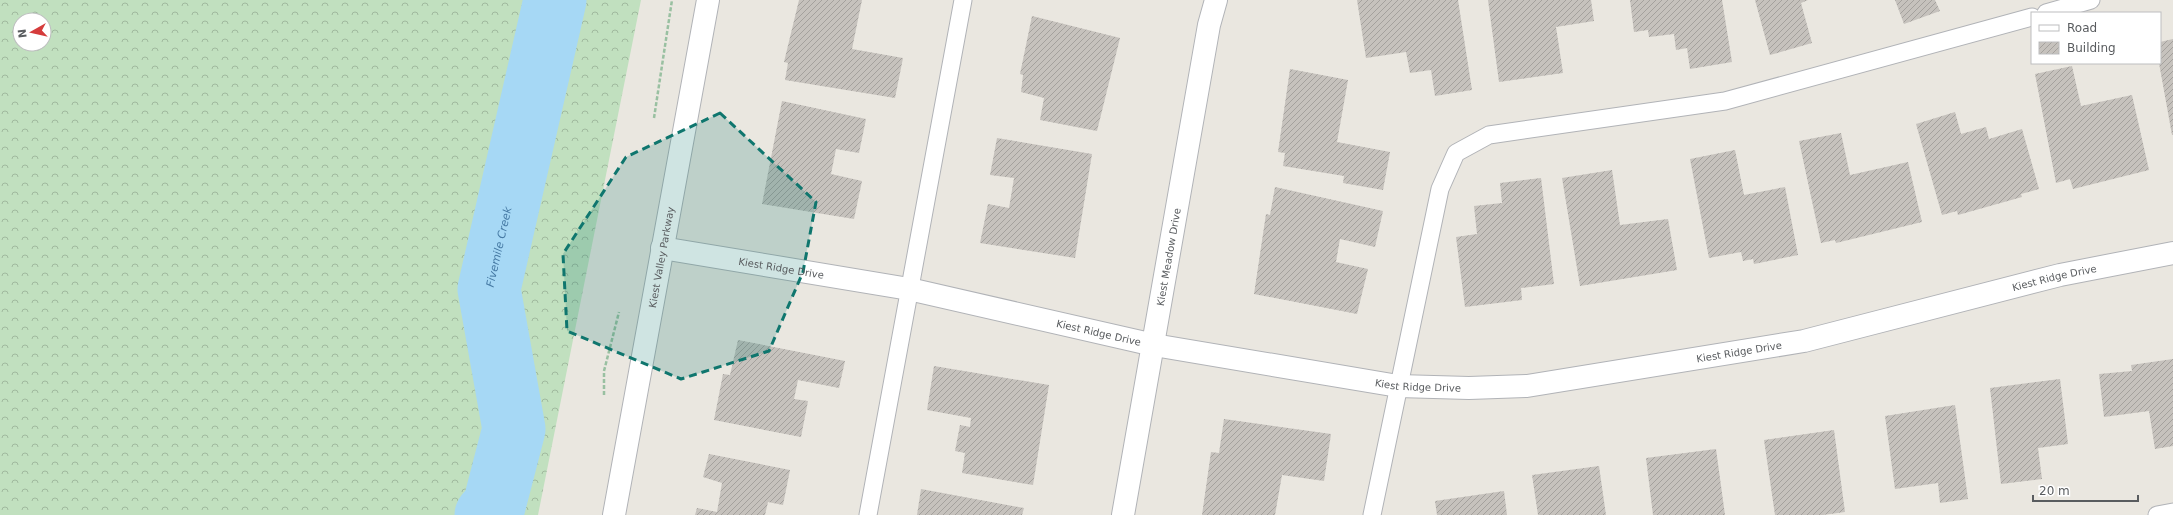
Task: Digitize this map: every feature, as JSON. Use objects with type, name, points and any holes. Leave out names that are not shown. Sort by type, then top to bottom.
[{"type":"street","name":"Kiest Valley Parkway","points":[[614,515],[708,0]]},
{"type":"street","name":"Kiest Meadow Drive","points":[[1123,515],[1209,25],[1216,0]]},
{"type":"street","name":"Kiest Ridge Drive","points":[[662,248],[909,289],[1154,345],[1398,386],[1469,388],[1527,386],[1804,340],[2060,275],[2173,253]]},
{"type":"lane","points":[[868,515],[963,0]]},
{"type":"lane","points":[[2049,12],[2091,0]]},
{"type":"lane","points":[[1372,515],[1440,189],[1456,153],[1489,135],[1725,100],[2031,17]]},
{"type":"lane","points":[[2157,515],[2173,512]]},
{"type":"highlighted area","points":[[720,113],[816,202],[803,272],[769,351],[681,379],[567,331],[563,254],[626,157]]},
{"type":"green space","points":[[0,0],[641,0],[538,515],[0,515]]},
{"type":"building","points":[[799,0],[862,0],[852,49],[903,58],[895,98],[785,80],[788,63],[784,62]]},
{"type":"building","points":[[1357,0],[1458,0],[1472,90],[1435,96],[1431,70],[1410,73],[1406,52],[1366,58]]},
{"type":"building","points":[[1488,0],[1591,0],[1594,21],[1556,27],[1563,73],[1499,82]]},
{"type":"building","points":[[1630,0],[1722,0],[1732,62],[1690,69],[1687,48],[1676,50],[1674,34],[1649,37],[1648,30],[1634,32]]},
{"type":"building","points":[[1755,0],[1808,0],[1801,3],[1812,43],[1770,55]]},
{"type":"building","points":[[1895,0],[1935,0],[1940,11],[1904,24]]},
{"type":"building","points":[[1032,16],[1120,38],[1097,131],[1040,120],[1044,98],[1021,92],[1023,75],[1020,74]]},
{"type":"building","points":[[2173,39],[2173,135],[2159,64],[2161,64],[2161,42]]},
{"type":"building","points":[[2072,66],[2081,106],[2132,95],[2149,170],[2073,189],[2070,179],[2056,183],[2035,74]]},
{"type":"building","points":[[1290,69],[1348,80],[1337,142],[1390,152],[1383,190],[1343,183],[1344,176],[1283,166],[1285,153],[1278,152]]},
{"type":"building","points":[[782,101],[866,119],[859,153],[836,149],[831,174],[862,181],[854,219],[762,204]]},
{"type":"building","points":[[1955,112],[1961,134],[1986,127],[1989,139],[2022,129],[2039,189],[2021,194],[2022,197],[1958,215],[1957,211],[1942,215],[1916,124]]},
{"type":"building","points":[[1841,133],[1850,175],[1908,162],[1922,222],[1836,243],[1835,240],[1821,243],[1799,141]]},
{"type":"building","points":[[997,138],[1092,154],[1075,258],[980,243],[988,204],[1009,208],[1014,178],[990,175]]},
{"type":"building","points":[[1735,150],[1744,195],[1785,187],[1798,255],[1754,264],[1753,259],[1743,261],[1741,252],[1709,258],[1690,159]]},
{"type":"building","points":[[1612,170],[1620,225],[1668,219],[1677,270],[1580,286],[1562,178]]},
{"type":"building","points":[[1541,178],[1554,284],[1521,288],[1522,300],[1465,307],[1456,237],[1477,234],[1474,206],[1502,203],[1500,183]]},
{"type":"building","points":[[1275,187],[1383,211],[1375,247],[1340,239],[1336,262],[1368,269],[1357,314],[1254,294],[1266,214],[1270,215]]},
{"type":"building","points":[[738,340],[845,361],[839,388],[798,380],[794,399],[808,401],[801,437],[714,420],[723,374],[730,375]]},
{"type":"building","points":[[2173,359],[2173,446],[2155,449],[2149,411],[2104,417],[2099,374],[2132,371],[2131,365]]},
{"type":"building","points":[[934,366],[1049,385],[1033,485],[962,473],[965,453],[955,451],[960,425],[970,427],[971,418],[927,410]]},
{"type":"building","points":[[2060,379],[2068,444],[2038,448],[2042,479],[2001,484],[1990,388]]},
{"type":"building","points":[[1955,405],[1968,499],[1940,503],[1938,483],[1895,489],[1885,416]]},
{"type":"building","points":[[1224,419],[1331,434],[1324,481],[1282,475],[1275,515],[1202,515],[1211,452],[1219,453]]},
{"type":"building","points":[[1834,430],[1845,512],[1823,515],[1775,515],[1764,440]]},
{"type":"building","points":[[1716,449],[1725,515],[1653,515],[1646,458]]},
{"type":"building","points":[[709,454],[790,470],[783,505],[768,502],[765,515],[695,515],[697,508],[717,512],[722,483],[703,477]]},
{"type":"building","points":[[1599,466],[1606,515],[1538,515],[1532,475]]},
{"type":"building","points":[[921,489],[1024,508],[1022,515],[917,515]]},
{"type":"building","points":[[1504,491],[1507,515],[1437,515],[1435,501]]},
{"type":"waterway","name":"Fivemile Creek","points":[[486,515],[494,506],[514,429],[489,289],[555,0]]}]
